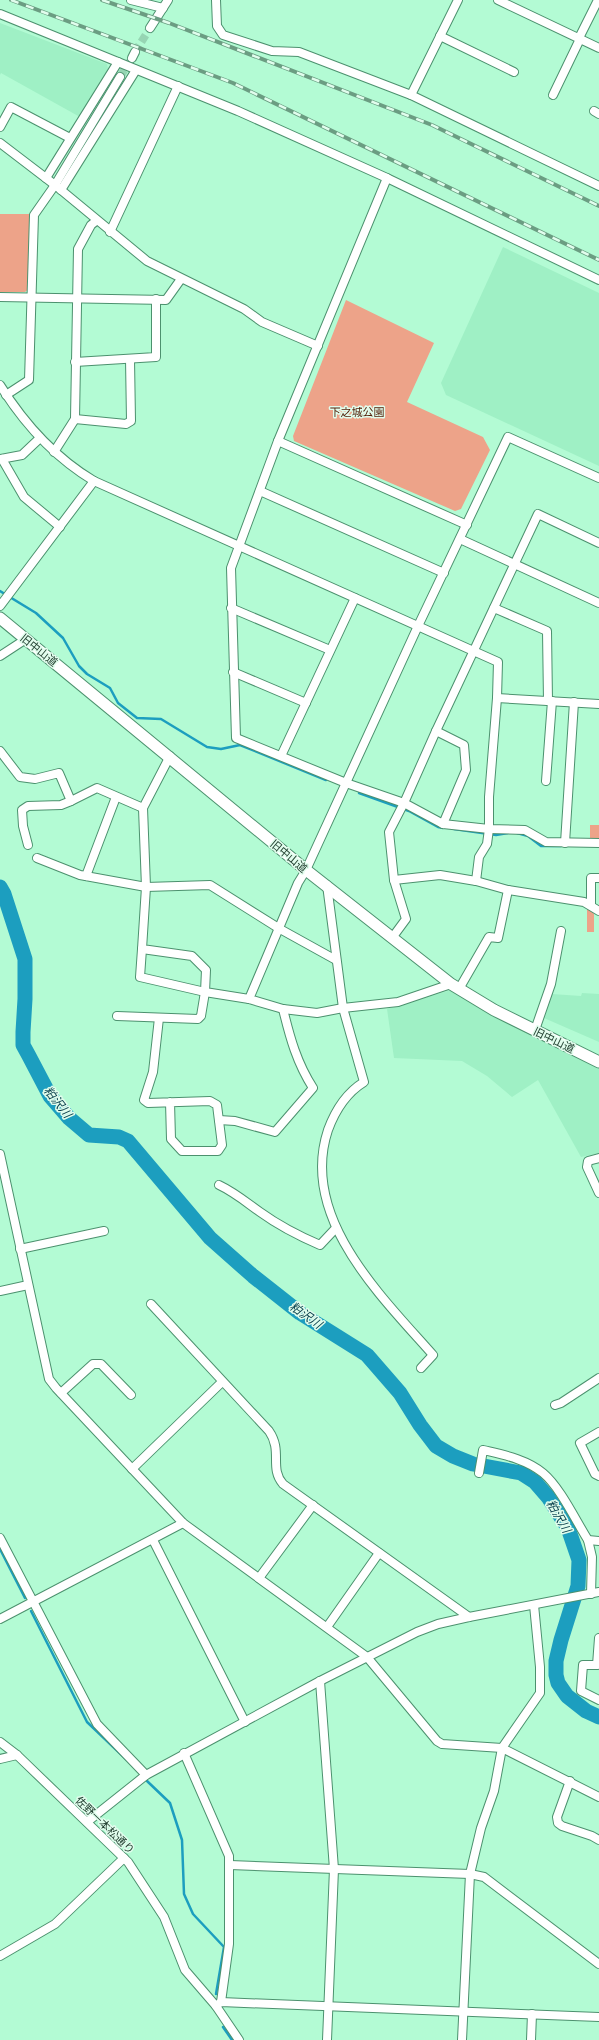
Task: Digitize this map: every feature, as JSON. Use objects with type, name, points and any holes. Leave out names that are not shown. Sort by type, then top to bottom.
[{"type":"main road","name":"旧中山道","points":[[0,618],[170,756],[306,870],[455,986],[494,1010],[599,1062]]},
{"type":"street","points":[[131,0],[163,8]]},
{"type":"street","points":[[150,28],[168,0]]},
{"type":"street","points":[[216,0],[217,26],[223,35],[272,51],[299,52],[411,95],[599,186]]},
{"type":"street","points":[[411,95],[458,0]]},
{"type":"street","points":[[498,0],[599,48]]},
{"type":"street","points":[[553,95],[598,0]]},
{"type":"street","points":[[0,14],[238,111],[387,178],[599,280]]},
{"type":"street","points":[[440,36],[514,72]]},
{"type":"street","points":[[46,178],[118,62]]},
{"type":"street","points":[[6,395],[29,380],[34,215],[58,187],[136,70]]},
{"type":"street","points":[[58,187],[120,77]]},
{"type":"street","points":[[110,232],[178,86]]},
{"type":"street","points":[[0,127],[11,107],[70,138]]},
{"type":"street","points":[[0,143],[58,187],[96,221],[147,261],[244,309],[262,322],[318,346]]},
{"type":"street","points":[[387,178],[278,441],[230,568],[236,738],[346,783],[404,803],[442,824],[489,829],[525,830],[546,842],[599,843]]},
{"type":"street","points":[[54,452],[75,419],[78,249],[91,225],[96,221]]},
{"type":"street","points":[[0,297],[166,300],[181,279]]},
{"type":"street","points":[[75,362],[156,357],[156,299]]},
{"type":"street","points":[[75,419],[126,424],[131,420],[130,359]]},
{"type":"street","points":[[0,385],[22,417],[40,438],[74,469],[94,481],[238,547],[498,662],[497,698],[489,797],[489,829],[487,844],[479,857],[476,882]]},
{"type":"street","points":[[249,1000],[298,883],[306,870],[418,626],[508,436],[599,478]]},
{"type":"street","points":[[40,438],[22,455],[1,459],[24,497],[60,527]]},
{"type":"street","points":[[278,441],[467,525]]},
{"type":"street","points":[[2,603],[94,481]]},
{"type":"street","points":[[260,491],[444,573]]},
{"type":"street","points":[[392,938],[406,919],[394,880],[389,832],[404,803],[436,731],[538,514],[599,543]]},
{"type":"street","points":[[460,538],[599,602]]},
{"type":"street","points":[[281,756],[355,598]]},
{"type":"street","points":[[231,608],[330,650]]},
{"type":"street","points":[[494,608],[547,631],[550,701],[546,781]]},
{"type":"street","points":[[0,656],[26,639]]},
{"type":"street","points":[[234,672],[306,703]]},
{"type":"street","points":[[497,698],[599,704],[599,697]]},
{"type":"street","points":[[565,843],[574,702]]},
{"type":"street","points":[[436,731],[464,745],[466,770],[442,824]]},
{"type":"street","points":[[0,751],[20,777],[35,779],[59,773],[71,801]]},
{"type":"street","points":[[170,756],[143,808],[146,887],[140,977],[205,992],[249,1000],[283,1009],[318,1013],[343,1008],[398,1002],[455,986],[489,937],[498,938],[508,890]]},
{"type":"street","points":[[28,845],[23,826],[22,810],[28,806],[61,805],[97,788],[143,808]]},
{"type":"street","points":[[86,876],[116,797]]},
{"type":"street","points":[[37,858],[86,876],[146,887],[210,885],[280,929],[336,960]]},
{"type":"street","points":[[394,880],[440,875],[508,890],[590,905],[599,911]]},
{"type":"street","points":[[590,905],[591,878],[599,878]]},
{"type":"street","points":[[327,885],[343,1008],[364,1082],[357,1086],[342,1102],[334,1115],[324,1142],[322,1178],[336,1228],[359,1268],[433,1355],[421,1368]]},
{"type":"street","points":[[535,1030],[551,984],[561,931]]},
{"type":"street","points":[[117,1016],[198,1019],[201,1016],[205,992],[206,970],[192,956],[142,948]]},
{"type":"street","points":[[219,1120],[234,1121],[275,1132],[313,1088],[302,1070],[297,1057],[283,1009]]},
{"type":"street","points":[[159,1018],[153,1072],[144,1100],[148,1103],[170,1102],[210,1101],[217,1105],[222,1145],[218,1151],[182,1151],[171,1139],[170,1102]]},
{"type":"street","points":[[0,1154],[49,1379],[61,1393],[183,1523],[367,1657],[439,1743],[502,1748],[570,1781],[599,1797]]},
{"type":"street","points":[[599,1158],[588,1161],[587,1168],[599,1192]]},
{"type":"street","points":[[219,1185],[233,1191],[273,1220],[320,1245],[336,1228]]},
{"type":"street","points":[[20,1249],[104,1231]]},
{"type":"street","points":[[0,1291],[28,1285]]},
{"type":"street","points":[[151,1304],[273,1438],[277,1453],[276,1474],[279,1479],[469,1617]]},
{"type":"street","points":[[61,1393],[92,1364],[101,1364],[131,1395]]},
{"type":"street","points":[[555,1405],[561,1403],[599,1378]]},
{"type":"street","points":[[132,1468],[222,1382]]},
{"type":"street","points":[[599,1432],[580,1443],[595,1474],[599,1476]]},
{"type":"street","points":[[87,1822],[146,1774],[320,1681],[417,1632],[438,1624],[469,1617],[567,1599],[591,1593],[592,1557],[588,1540],[553,1483],[532,1466],[515,1458],[483,1450],[479,1473]]},
{"type":"street","points":[[259,1578],[313,1504]]},
{"type":"street","points":[[0,1619],[33,1602],[37,1598],[153,1540],[183,1523]]},
{"type":"street","points":[[0,1538],[97,1724],[146,1774]]},
{"type":"street","points":[[153,1540],[245,1722]]},
{"type":"street","points":[[588,1540],[599,1541]]},
{"type":"street","points":[[327,1627],[379,1553]]},
{"type":"street","points":[[462,2040],[470,1874],[481,1828],[494,1791],[502,1748],[540,1693],[540,1667],[534,1605]]},
{"type":"street","points":[[599,1638],[596,1665],[583,1665],[581,1691],[599,1700]]},
{"type":"street","points":[[320,1681],[334,1869],[327,2040]]},
{"type":"street","name":"佐野一本松通り","points":[[0,1742],[17,1755],[124,1858],[164,1917],[185,1970],[218,2004],[238,2040]]},
{"type":"street","points":[[184,1753],[227,1847],[230,1864],[228,1944],[218,2004],[328,2006],[599,2017]]},
{"type":"street","points":[[0,1759],[17,1755]]},
{"type":"street","points":[[570,1781],[557,1817],[558,1823],[599,1840]]},
{"type":"street","points":[[0,1956],[42,1933],[55,1924],[124,1858]]},
{"type":"street","points":[[230,1864],[470,1874],[489,1879],[599,1964]]},
{"type":"street","points":[[531,2040],[532,2014]]},
{"type":"shaded area","points":[[0,23],[107,64],[108,69],[80,117],[1,73],[0,75]]},
{"type":"shaded area","points":[[503,247],[599,293],[599,466],[446,395],[441,383]]},
{"type":"shaded area","points":[[451,990],[543,1041],[599,1067],[599,1153],[581,1157],[538,1080],[512,1097],[487,1076],[462,1061],[394,1058],[387,1009]]},
{"type":"shaded area","points":[[582,993],[599,994],[599,1042],[544,1018],[552,994],[581,996]]},
{"type":"green space","points":[[0,214],[29,214],[29,289],[25,292],[0,292]]},
{"type":"green space","name":"下之城公園","points":[[346,300],[434,343],[407,402],[483,437],[490,450],[461,509],[455,511],[294,441],[293,436]]},
{"type":"green space","points":[[590,825],[599,825],[599,839],[590,838]]},
{"type":"green space","points":[[587,908],[590,908],[594,914],[594,932],[587,932]]},
{"type":"waterway","points":[[0,591],[36,613],[63,638],[79,666],[87,674],[110,688],[118,703],[137,718],[161,719],[207,747],[221,749],[240,745],[326,780]]},
{"type":"waterway","points":[[359,793],[409,811],[438,827],[443,828]]},
{"type":"waterway","points":[[454,829],[496,835],[508,833]]},
{"type":"waterway","points":[[517,833],[528,836],[541,846],[561,846]]},
{"type":"waterway","name":"粕沢川","points":[[0,887],[4,894],[25,959],[23,1045],[50,1096],[69,1118],[89,1135],[119,1137],[128,1141],[210,1238],[253,1276],[300,1313],[367,1355],[400,1393],[420,1425],[436,1446],[453,1456],[473,1464],[521,1473],[535,1482],[548,1497],[568,1528],[579,1560],[578,1586],[561,1640],[556,1661],[556,1675],[558,1683],[567,1696],[586,1711],[599,1717]]},
{"type":"waterway","points":[[0,1549],[25,1598]]},
{"type":"waterway","points":[[31,1611],[87,1722],[127,1760]]},
{"type":"waterway","points":[[147,1781],[170,1803],[182,1840],[184,1894],[193,1914],[224,1947],[216,1994]]},
{"type":"waterway","points":[[223,2027],[232,2040]]},
{"type":"tunnel","points":[[135,52],[150,28]]},
{"type":"tunnel","points":[[120,77],[132,58]]},
{"type":"railway","points":[[11,0],[233,83],[599,260]]},
{"type":"railway","points":[[102,0],[169,23],[432,125],[599,206]]}]
